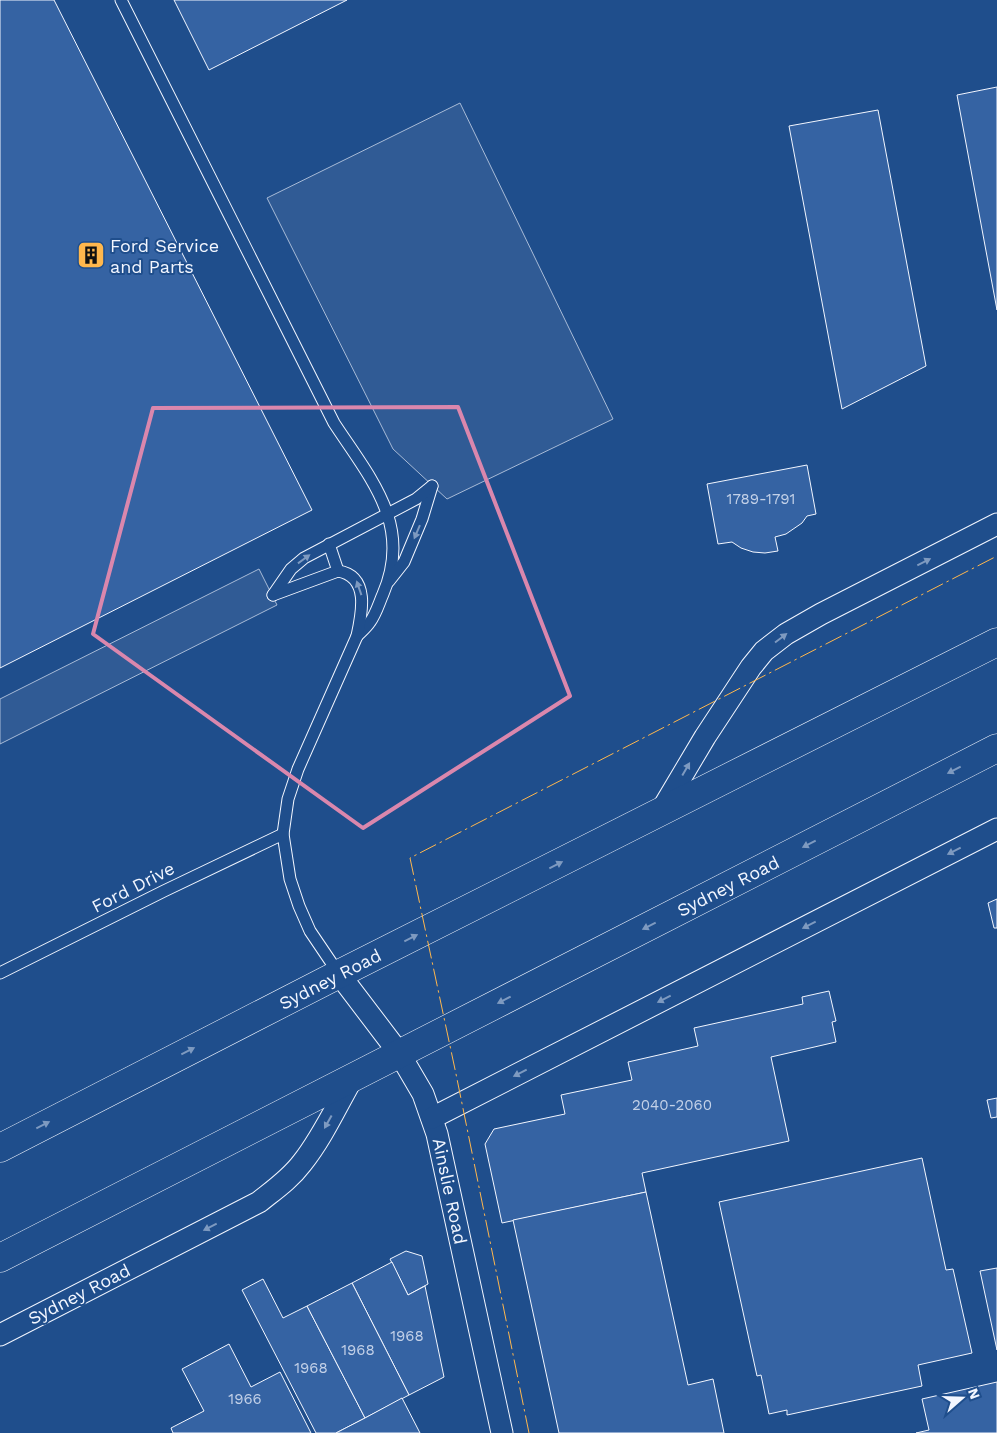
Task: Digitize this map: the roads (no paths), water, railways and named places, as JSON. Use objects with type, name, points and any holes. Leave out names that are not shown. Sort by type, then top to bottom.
[{"type":"highway","name":"Sydney Road","points":[[0,1148],[339,974],[997,642]]},
{"type":"highway","name":"Sydney Road","points":[[0,1258],[997,748]]},
{"type":"street","points":[[662,811],[705,737],[764,651],[786,634],[821,614],[997,524]]},
{"type":"street","points":[[432,1118],[997,829]]},
{"type":"street","name":"Ainslie Road","points":[[339,974],[399,1054],[423,1094],[438,1134],[502,1433]]},
{"type":"street","name":"Sydney Road","points":[[0,1335],[259,1202],[284,1183],[302,1163],[324,1129],[352,1079]]},
{"type":"lane","points":[[121,0],[334,423],[374,483],[388,513],[394,539],[392,562],[386,585],[370,622],[357,636]]},
{"type":"lane","points":[[339,974],[310,931],[299,906],[290,879],[283,834],[288,799],[298,769],[357,636],[362,612],[361,592],[356,580],[348,573],[338,572],[273,595],[291,569],[304,558],[416,499],[432,486],[422,519],[404,562],[386,585]]},
{"type":"lane","points":[[329,544],[338,572]]},
{"type":"lane","name":"Ford Drive","points":[[0,974],[164,891],[283,834]]},
{"type":"place","name":"Ford Service and Parts","points":[[91,255]]}]
